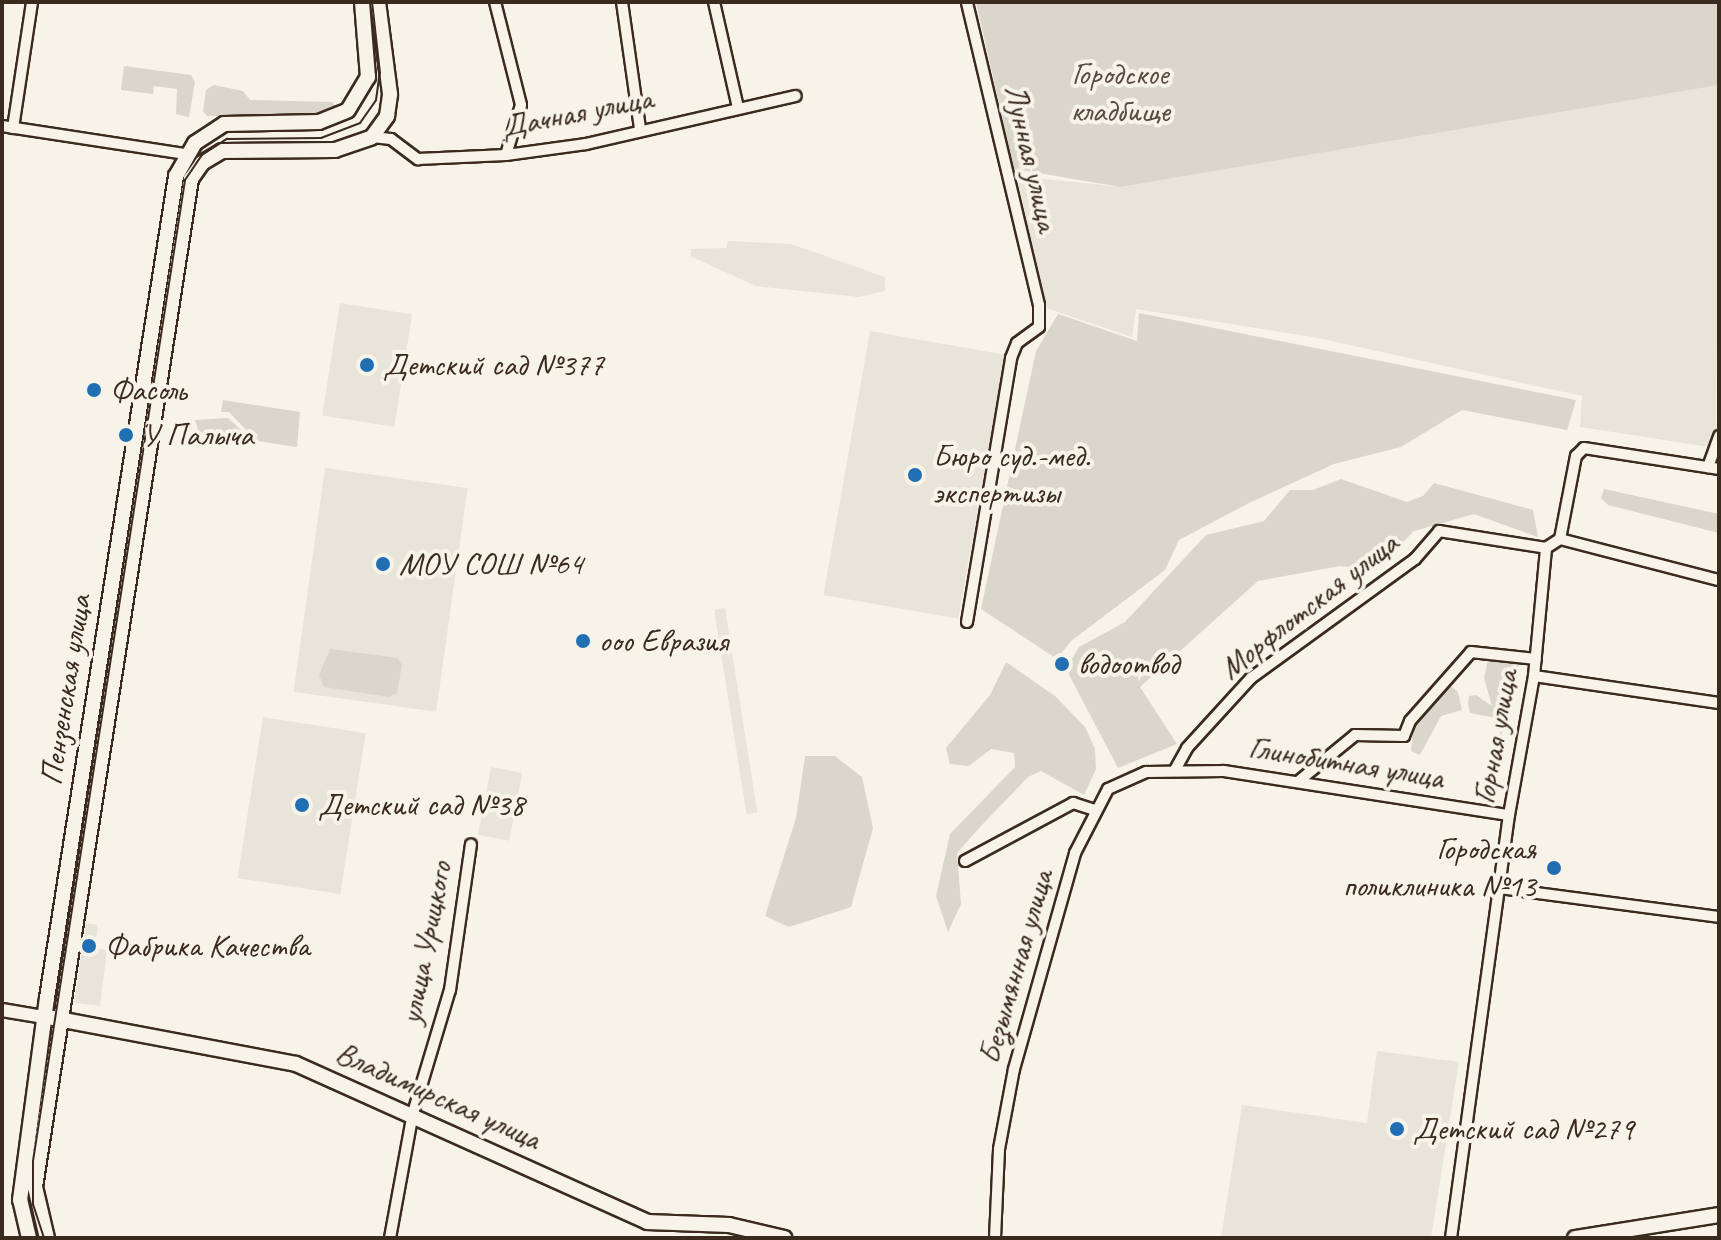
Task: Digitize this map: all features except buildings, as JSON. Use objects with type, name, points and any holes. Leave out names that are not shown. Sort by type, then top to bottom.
[{"type":"main road","points":[[188,151],[233,121],[319,122],[348,110],[368,77],[362,2]]},
{"type":"main road","points":[[188,151],[206,159],[236,149],[345,149],[372,137],[387,116],[390,94],[378,2]]},
{"type":"main road","name":"Пензенская улица","points":[[29,1238],[20,1200],[44,1017],[176,176],[188,151]]},
{"type":"main road","name":"Пензенская улица","points":[[47,1238],[35,1187],[190,186],[206,159]]},
{"type":"main road","name":"Владимирская улица","points":[[44,1017],[296,1064],[413,1113],[647,1222],[689,1231],[729,1225],[784,1238]]},
{"type":"main road","points":[[1575,1238],[1719,1215]]},
{"type":"street","points":[[32,2],[7,127],[188,151]]},
{"type":"street","points":[[495,2],[521,105],[506,155]]},
{"type":"street","points":[[622,2],[640,129]]},
{"type":"street","points":[[714,2],[738,108]]},
{"type":"street","name":"Лунная улица","points":[[967,2],[1039,305],[1039,327],[1017,343],[1011,358],[967,622]]},
{"type":"street","name":"Дачная улица","points":[[372,137],[391,139],[418,159],[506,155],[586,144],[640,129],[796,96]]},
{"type":"street","points":[[1546,548],[1560,539],[1576,456],[1584,448],[1713,468],[1719,436]]},
{"type":"street","name":"Морфлотская улица","points":[[1175,770],[1187,748],[1251,678],[1415,559],[1439,531],[1546,548]]},
{"type":"street","points":[[1560,539],[1719,580]]},
{"type":"street","name":"Горная улица","points":[[1451,1238],[1509,815],[1534,676],[1546,548]]},
{"type":"street","points":[[1300,780],[1355,735],[1404,736],[1410,721],[1471,652],[1536,659]]},
{"type":"street","points":[[1534,676],[1719,703]]},
{"type":"street","name":"Глинобитная улица","points":[[1175,770],[1224,771],[1300,780],[1509,815]]},
{"type":"street","name":"Безымянная улица","points":[[995,1238],[999,1149],[1014,1069],[1075,853],[1108,789],[1126,779],[1175,770]]},
{"type":"street","points":[[965,861],[1073,803],[1095,810]]},
{"type":"street","name":"улица Урицкого","points":[[390,1238],[413,1113],[450,990],[471,845]]},
{"type":"street","points":[[1499,888],[1719,917]]},
{"type":"street","points":[[2,1010],[44,1017]]},
{"type":"shaded area","points":[[1719,85],[1716,448],[1580,427],[1582,396],[1313,337],[1136,309],[1132,337],[1046,308],[1017,176],[1121,187]]},
{"type":"shaded area","points":[[728,241],[791,244],[885,277],[885,291],[859,297],[756,286],[690,256],[691,249],[726,248]]},
{"type":"shaded area","name":"Детский сад №377","points":[[340,303],[412,314],[394,427],[322,416]]},
{"type":"shaded area","name":"Бюро суд.-мед. экспертизы","points":[[870,331],[1005,355],[958,619],[823,595]]},
{"type":"shaded area","name":"МОУ СОШ №64","points":[[325,468],[468,488],[436,712],[294,692]]},
{"type":"shaded area","points":[[725,608],[757,812],[747,814],[714,610]]},
{"type":"shaded area","name":"Детский сад №38","points":[[263,717],[366,733],[340,894],[238,878]]},
{"type":"shaded area","points":[[491,767],[522,773],[509,841],[478,835]]},
{"type":"shaded area","points":[[86,923],[98,925],[95,948],[107,950],[100,1006],[74,1003]]},
{"type":"shaded area","points":[[1377,1051],[1459,1062],[1431,1238],[1221,1238],[1242,1105],[1367,1123]]},
{"type":"green space","name":"Городское кладбище","points":[[976,2],[1719,2],[1719,85],[1121,187],[1014,169]]},
{"type":"green space","points":[[124,66],[191,75],[195,82],[189,117],[176,114],[177,89],[154,86],[153,94],[121,90]]},
{"type":"green space","points":[[214,85],[243,91],[250,100],[332,102],[337,107],[323,114],[207,116],[203,111],[206,90]]},
{"type":"green space","points":[[1139,313],[1576,400],[1567,430],[1462,410],[1401,447],[1334,464],[1249,503],[1179,540],[1165,570],[1071,641],[1057,659],[981,609],[1036,351],[1058,314],[1137,341]]},
{"type":"green space","points":[[223,400],[300,412],[297,447],[257,441],[229,412],[221,412]]},
{"type":"green space","points":[[228,418],[253,441],[199,433],[195,420]]},
{"type":"green space","points":[[1341,479],[1407,502],[1423,496],[1434,483],[1533,510],[1538,537],[1474,514],[1414,531],[1376,570],[1340,566],[1258,581],[1140,687],[1177,744],[1118,768],[1066,669],[1079,647],[1125,622],[1206,535],[1264,521],[1290,490],[1313,490]]},
{"type":"green space","points":[[1604,489],[1719,514],[1719,533],[1608,505],[1601,498]]},
{"type":"green space","points":[[330,649],[398,658],[402,665],[397,693],[389,697],[324,687],[319,675]]},
{"type":"green space","points":[[1517,653],[1519,667],[1501,737],[1506,752],[1496,755],[1501,719],[1470,713],[1469,696],[1476,695],[1492,706],[1484,678],[1488,660]]},
{"type":"green space","points":[[1006,662],[1055,696],[1085,727],[1095,749],[1096,769],[1084,795],[1041,771],[1028,777],[981,826],[957,853],[961,904],[948,932],[936,896],[950,834],[1015,767],[1014,753],[991,749],[969,766],[950,764],[946,748],[990,695]]},
{"type":"green space","points":[[1448,684],[1458,692],[1462,710],[1441,716],[1420,755],[1411,751],[1414,722]]},
{"type":"green space","points":[[805,756],[835,756],[862,777],[873,828],[851,907],[789,927],[765,916],[796,818]]},
{"type":"tram line","points":[[44,1238],[33,1205],[33,1161],[185,180],[202,155],[227,139],[321,138],[360,123],[376,100],[380,73],[372,2]]},
{"type":"place","name":"Детский сад №377","points":[[367,365]]},
{"type":"place","name":"Фасоль","points":[[94,390]]},
{"type":"place","name":"У Палыча","points":[[126,435]]},
{"type":"place","name":"Бюро суд.-мед. экспертизы","points":[[915,475]]},
{"type":"place","name":"МОУ СОШ №64","points":[[383,564]]},
{"type":"place","name":"ооо Евразия","points":[[583,641]]},
{"type":"place","name":"водоотвод","points":[[1062,664]]},
{"type":"place","name":"Детский сад №38","points":[[302,805]]},
{"type":"place","name":"Городская поликлиника №13","points":[[1554,868]]},
{"type":"place","name":"Фабрика Качества","points":[[89,946]]},
{"type":"place","name":"Детский сад №279","points":[[1397,1129]]}]
